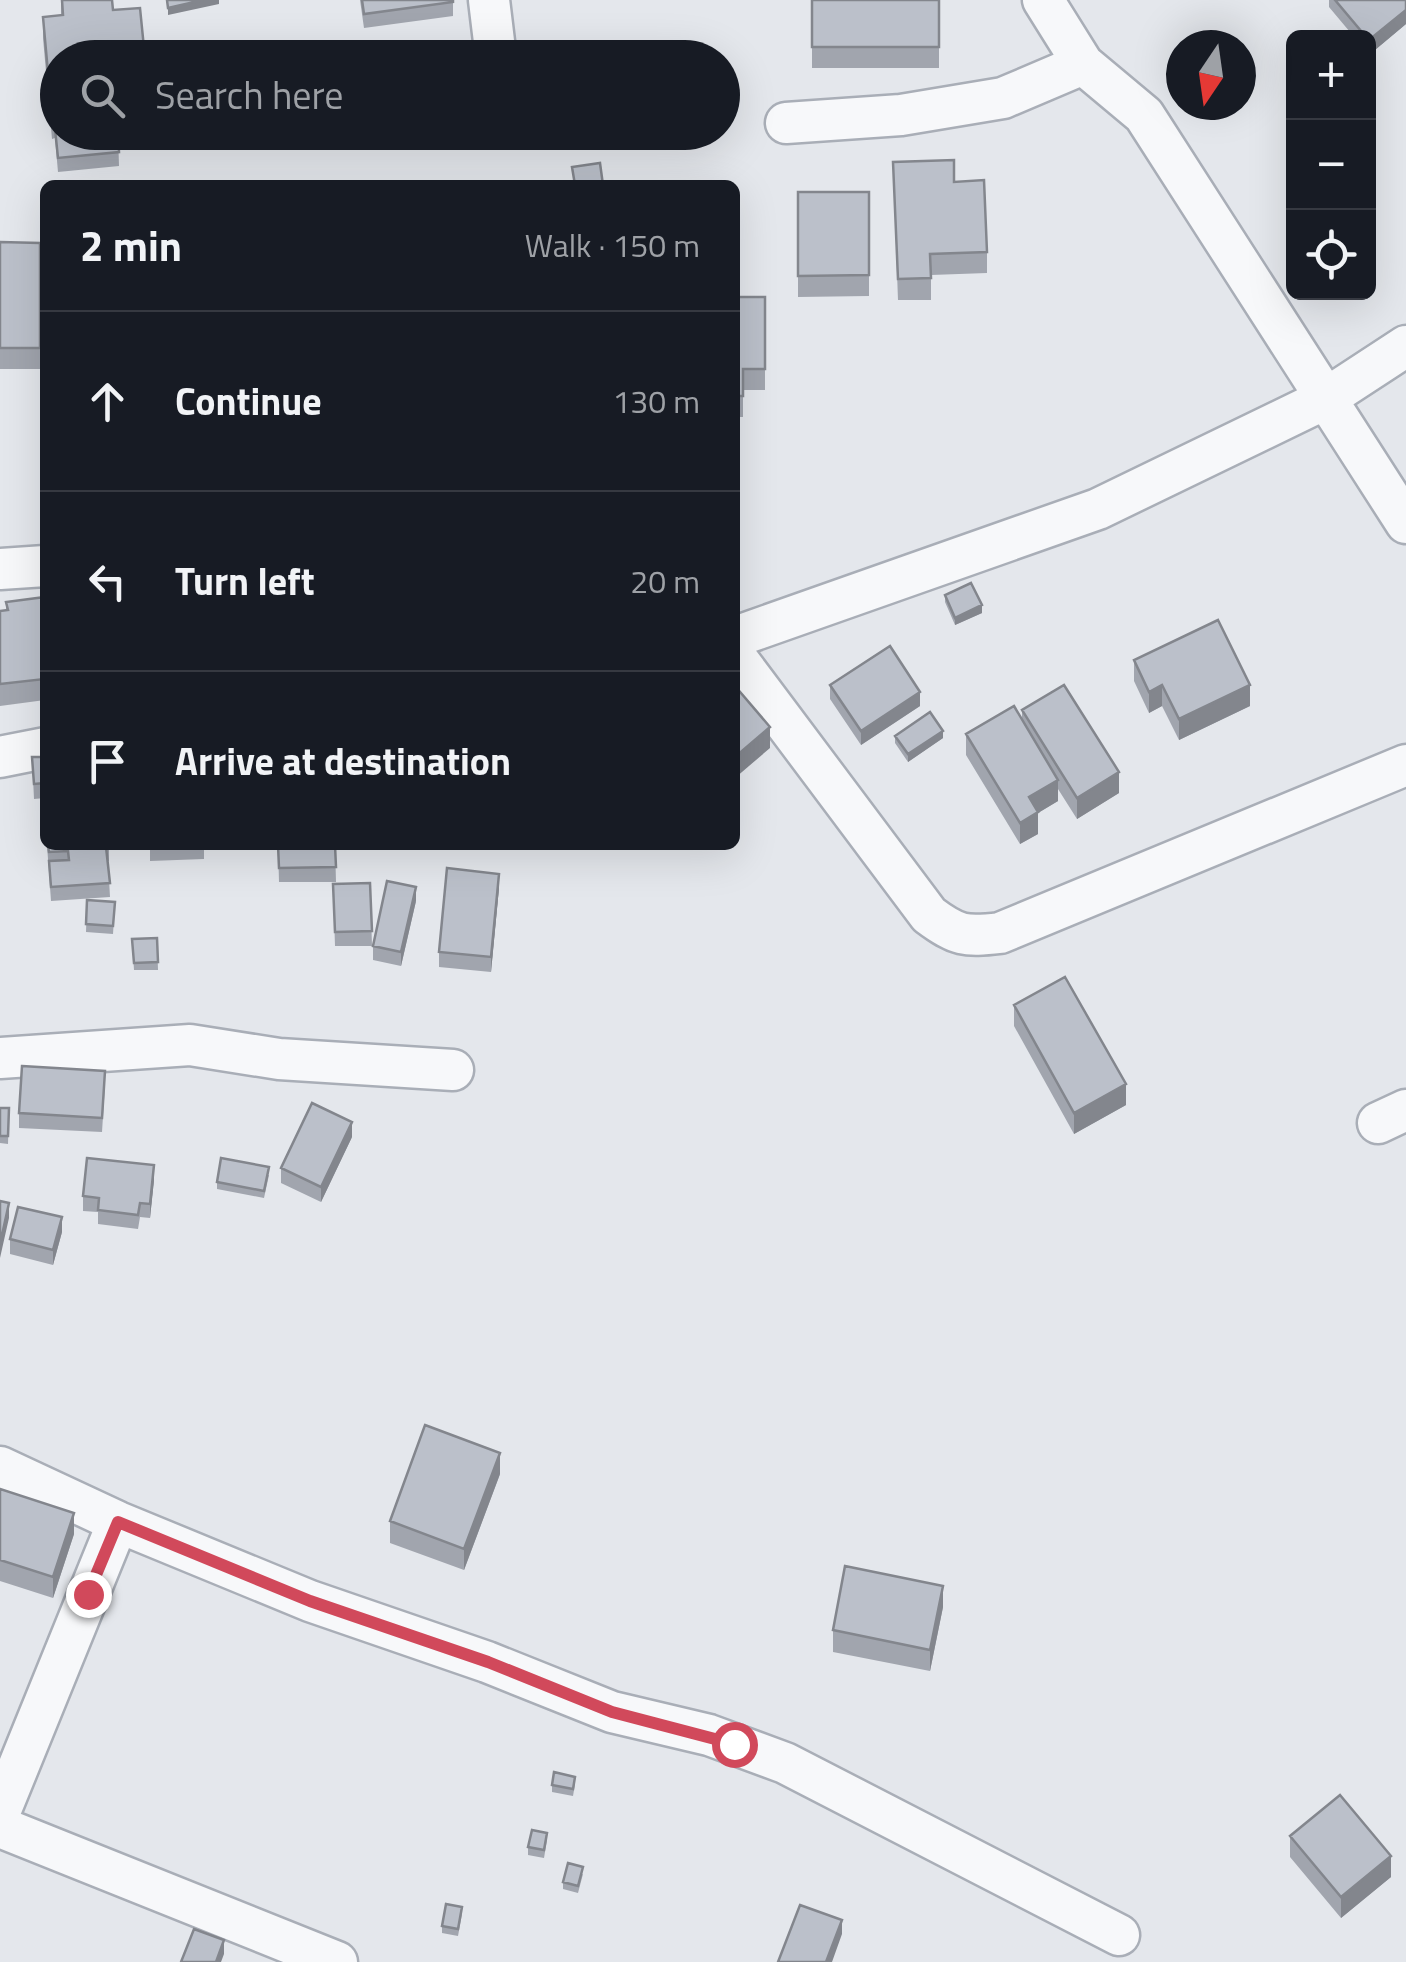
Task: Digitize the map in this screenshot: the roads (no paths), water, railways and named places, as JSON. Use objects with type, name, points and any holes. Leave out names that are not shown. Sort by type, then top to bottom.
[{"type":"street","points":[[490,0],[494,40]]},
{"type":"street","points":[[1043,0],[1084,64],[1144,116],[1406,523]]},
{"type":"street","points":[[786,123],[901,116],[1003,98],[1084,64]]},
{"type":"street","points":[[740,635],[1098,509],[1325,399],[1406,346]]},
{"type":"street","points":[[0,569],[40,566]]},
{"type":"street","points":[[740,663],[929,915],[951,932],[968,937],[1000,933],[1406,765]]},
{"type":"street","points":[[0,757],[40,749]]},
{"type":"street","points":[[0,1058],[190,1045],[279,1059],[453,1070]]},
{"type":"street","points":[[0,1467],[118,1522],[310,1601],[488,1662],[612,1712],[708,1735],[785,1762],[1119,1935]]},
{"type":"street","points":[[0,1812],[118,1522]]},
{"type":"street","points":[[0,1827],[337,1962]]}]
